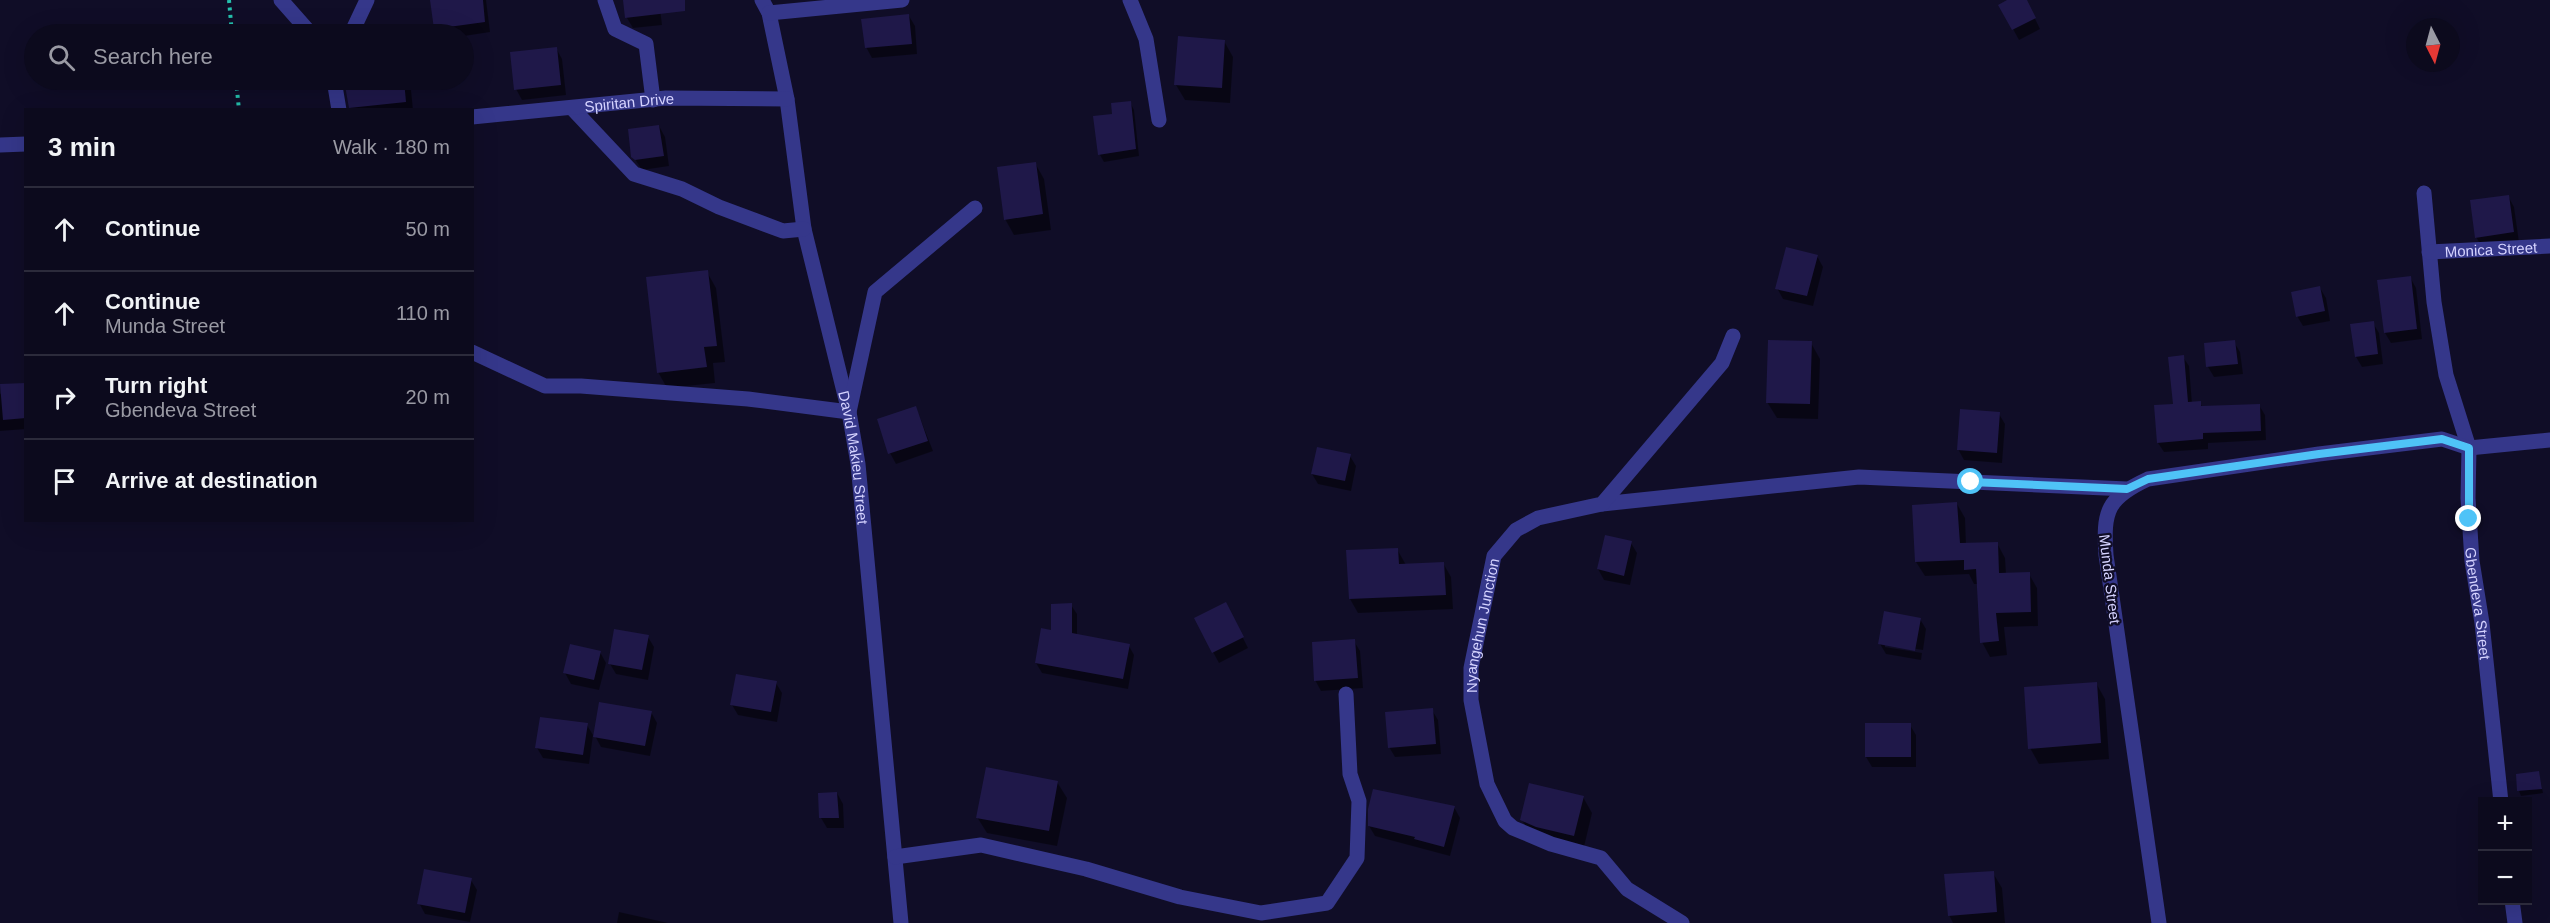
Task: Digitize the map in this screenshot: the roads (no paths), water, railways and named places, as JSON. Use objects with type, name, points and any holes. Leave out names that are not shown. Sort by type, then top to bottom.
[{"type":"street","points":[[281,0],[302,24]]},
{"type":"street","points":[[356,24],[367,0]]},
{"type":"street","points":[[605,0],[615,29],[646,44],[653,100]]},
{"type":"street","points":[[765,7],[902,0]]},
{"type":"street","points":[[1130,0],[1146,39],[1159,120]]},
{"type":"street","name":"David Makieu Street","points":[[765,7],[787,99],[804,229],[849,412],[858,464],[901,923]]},
{"type":"street","points":[[336,90],[339,108]]},
{"type":"street","name":"Spiritan Drive","points":[[474,117],[653,100],[787,99]]},
{"type":"street","points":[[572,108],[634,174],[682,189],[719,207],[783,231],[804,229]]},
{"type":"street","points":[[0,145],[24,144]]},
{"type":"street","name":"Gbendeva Street","points":[[2424,193],[2429,252],[2446,375],[2469,448],[2468,498],[2472,561],[2482,623],[2501,797]]},
{"type":"street","points":[[474,353],[546,386],[581,386],[748,399],[849,412],[875,292],[975,208]]},
{"type":"street","name":"Monica Street","points":[[2429,252],[2550,246]]},
{"type":"street","points":[[1602,504],[1722,363],[1733,336]]},
{"type":"street","name":"Munda Street","points":[[2159,923],[2105,545],[2104,525],[2108,512],[2118,497],[2127,489],[2148,479],[2341,451],[2442,439],[2469,448],[2550,440]]},
{"type":"street","name":"Nyangehun Junction","points":[[1682,923],[1627,889],[1601,858],[1551,844],[1513,828],[1505,821],[1495,804],[1487,784],[1471,700],[1471,668],[1494,556],[1516,530],[1538,518],[1602,504],[1859,477],[2127,489]]},
{"type":"street","points":[[895,857],[981,845],[1086,869],[1180,897],[1261,914],[1327,903],[1357,858],[1359,801],[1350,774],[1346,694]]},
{"type":"street","points":[[2513,905],[2515,923]]}]
